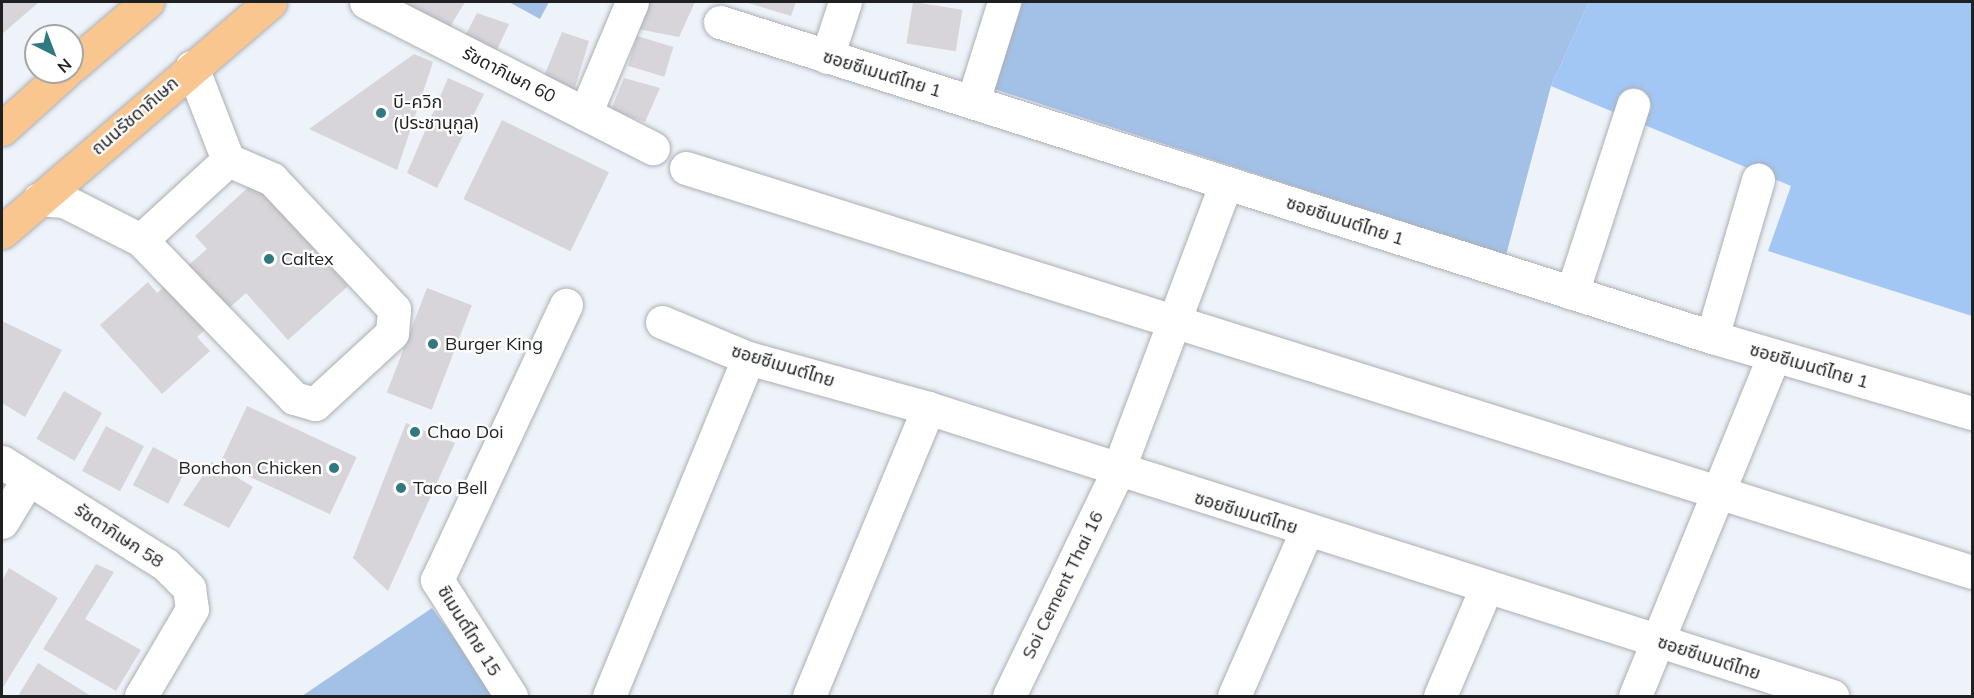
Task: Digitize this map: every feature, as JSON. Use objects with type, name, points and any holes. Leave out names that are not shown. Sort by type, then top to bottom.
[{"type":"main road","points":[[84,56],[147,2]]},
{"type":"main road","name":"ถนนรัชดาภิเษก","points":[[2,232],[270,2]]},
{"type":"main road","points":[[2,129],[52,84]]},
{"type":"street","name":"รัชดาภิเษก 60","points":[[366,2],[653,147]]},
{"type":"street","points":[[585,114],[632,2]]},
{"type":"street","points":[[827,57],[845,2]]},
{"type":"street","points":[[973,101],[1004,2]]},
{"type":"street","name":"ซอยซีเมนต์ไทย 1","points":[[720,22],[1712,337],[1972,413]]},
{"type":"street","points":[[39,199],[63,201],[141,240],[294,398],[315,404],[392,333],[394,309],[272,179],[228,160],[192,67]]},
{"type":"street","points":[[1572,293],[1633,105]]},
{"type":"street","points":[[141,240],[228,160]]},
{"type":"street","points":[[686,168],[1972,572]]},
{"type":"street","points":[[1712,337],[1758,180]]},
{"type":"street","name":"Soi Cement Thai 16","points":[[1009,696],[1117,473],[1226,183]]},
{"type":"street","name":"ซิเมนต์ไทย 15","points":[[511,696],[437,580],[566,305]]},
{"type":"street","name":"ซอยซีเมนต์ไทย","points":[[662,322],[748,358],[928,408],[1117,473],[1832,696]]},
{"type":"street","points":[[1635,696],[1774,356]]},
{"type":"street","points":[[609,696],[748,358]]},
{"type":"street","points":[[809,696],[928,408]]},
{"type":"street","points":[[2,522],[15,470]]},
{"type":"street","name":"รัชดาภิเษก 58","points":[[15,470],[166,565],[189,588],[192,609],[141,696]]},
{"type":"street","points":[[1234,696],[1305,532]]},
{"type":"street","points":[[1440,696],[1486,588]]},
{"type":"shaded area","points":[[509,2],[549,2],[540,19]]},
{"type":"shaded area","points":[[1022,2],[1589,2],[1551,86],[1506,255],[991,88]]},
{"type":"shaded area","points":[[1589,2],[1972,2],[1972,316],[1768,251],[1791,186],[1551,86]]},
{"type":"shaded area","points":[[432,608],[497,696],[302,696]]},
{"type":"building","points":[[2,2],[39,2],[2,34]]},
{"type":"building","points":[[400,2],[465,2],[448,30]]},
{"type":"building","points":[[649,2],[695,2],[679,37],[638,29]]},
{"type":"building","points":[[745,2],[796,2],[791,16]]},
{"type":"building","points":[[913,2],[962,10],[956,51],[906,43]]},
{"type":"building","points":[[477,13],[509,24],[495,54],[464,38]]},
{"type":"building","points":[[562,32],[589,41],[574,91],[542,81]]},
{"type":"building","points":[[637,36],[673,47],[664,77],[628,66]]},
{"type":"building","points":[[414,54],[433,62],[397,170],[309,129]]},
{"type":"building","points":[[448,78],[484,94],[437,188],[407,173]]},
{"type":"building","points":[[624,78],[660,88],[645,122],[611,110]]},
{"type":"building","points":[[502,120],[609,172],[570,251],[463,199]]},
{"type":"building","points":[[254,182],[348,286],[288,340],[246,293],[197,337],[210,351],[162,394],[100,325],[148,282],[157,293],[207,249],[195,236]]},
{"type":"building","points":[[427,288],[472,305],[432,410],[387,393]]},
{"type":"building","points":[[2,321],[62,350],[25,417],[2,403]]},
{"type":"building","points":[[64,391],[102,413],[75,461],[36,439]]},
{"type":"building","points":[[247,406],[357,457],[330,514],[220,463]]},
{"type":"building","points":[[406,423],[455,443],[388,591],[353,558]]},
{"type":"building","points":[[106,426],[144,446],[120,491],[82,471]]},
{"type":"building","points":[[153,447],[188,466],[168,504],[133,485]]},
{"type":"building","points":[[212,462],[253,487],[229,528],[183,505]]},
{"type":"building","points":[[96,564],[114,572],[85,619],[141,650],[116,691],[43,649]]},
{"type":"building","points":[[9,568],[58,598],[2,689],[2,581]]},
{"type":"building","points":[[38,663],[91,696],[18,696]]},
{"type":"place","name":"บี-ควิก (ประชานุกูล)","points":[[381,113]]},
{"type":"place","name":"Caltex","points":[[269,259]]},
{"type":"place","name":"Burger King","points":[[433,344]]},
{"type":"place","name":"Chao Doi","points":[[415,432]]},
{"type":"place","name":"Bonchon Chicken","points":[[334,468]]},
{"type":"place","name":"Taco Bell","points":[[401,488]]}]
